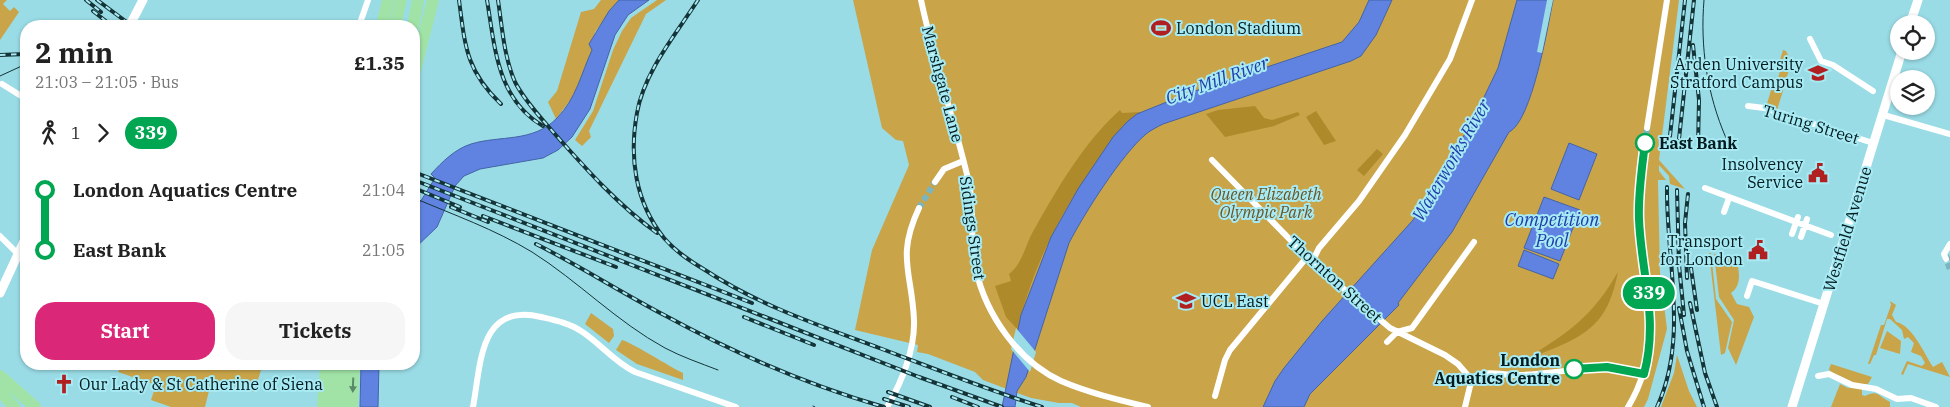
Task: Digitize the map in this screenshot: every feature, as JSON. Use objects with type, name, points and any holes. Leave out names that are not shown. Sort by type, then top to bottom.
[{"type":"highway","points":[[383,20],[388,0]]},
{"type":"highway","points":[[396,20],[401,0]]},
{"type":"highway","points":[[414,20],[418,0]]},
{"type":"highway","points":[[420,52],[434,0]]},
{"type":"highway","points":[[324,407],[326,370]]},
{"type":"highway","points":[[333,407],[335,370]]},
{"type":"highway","points":[[342,407],[344,370]]},
{"type":"highway","points":[[352,407],[354,370]]},
{"type":"highway","points":[[0,376],[33,407]]},
{"type":"highway","points":[[0,390],[14,407]]},
{"type":"street","points":[[133,20],[143,0]]},
{"type":"street","points":[[361,20],[368,0]]},
{"type":"street","name":"Marshgate Lane","points":[[920,0],[964,161],[944,169],[935,182]]},
{"type":"street","points":[[1214,396],[1230,350],[1312,261],[1319,248],[1359,201],[1405,135],[1450,59],[1472,0]]},
{"type":"street","points":[[1646,128],[1668,0]]},
{"type":"street","points":[[1913,15],[1918,0]]},
{"type":"street","points":[[1810,39],[1813,49],[1821,61],[1833,65],[1873,91]]},
{"type":"street","name":"Westfield Avenue","points":[[1792,407],[1899,60]]},
{"type":"street","points":[[2,84],[20,95]]},
{"type":"street","name":"Turing Street","points":[[1748,106],[1764,108],[1873,143]]},
{"type":"street","points":[[1887,116],[1950,134]]},
{"type":"street","name":"Thornton Street","points":[[1212,160],[1312,261],[1390,328],[1445,355],[1458,364],[1471,379]]},
{"type":"street","name":"Sidings Street","points":[[964,161],[970,189],[976,270],[986,299],[997,322],[1029,358],[1059,380],[1094,393],[1148,407]]},
{"type":"street","points":[[1628,407],[1644,374],[1649,348],[1650,310],[1639,220],[1640,178]]},
{"type":"street","points":[[1705,188],[1729,198],[1806,223],[1831,235]]},
{"type":"street","points":[[1724,212],[1729,198]]},
{"type":"street","points":[[888,407],[897,387],[912,339],[914,321],[906,268],[907,241],[919,208]]},
{"type":"street","points":[[1792,234],[1797,220]]},
{"type":"street","points":[[1801,237],[1806,223]]},
{"type":"street","points":[[0,236],[18,254]]},
{"type":"street","points":[[1387,342],[1397,332],[1412,328],[1474,242]]},
{"type":"street","points":[[1946,259],[1944,254],[1947,246],[1950,244]]},
{"type":"street","points":[[0,294],[20,250]]},
{"type":"street","points":[[1747,296],[1752,281],[1824,304]]},
{"type":"street","points":[[473,407],[482,353],[488,335],[495,326],[514,314],[552,319],[579,329],[627,368],[736,407]]},
{"type":"street","points":[[1465,407],[1471,379],[1486,373],[1520,376],[1600,367],[1644,374]]},
{"type":"street","points":[[1818,376],[1829,374],[1852,385],[1876,389],[1897,399],[1911,398],[1936,407]]},
{"type":"green space","points":[[0,0],[7,0],[3,4],[10,11],[14,7],[19,12],[0,40]]},
{"type":"green space","points":[[601,0],[619,0],[595,32],[592,50],[575,94],[556,119],[548,102],[557,91],[581,12],[594,9]]},
{"type":"green space","points":[[657,0],[666,0],[646,14],[589,131],[591,137],[582,146],[575,140],[593,111],[613,50],[622,31],[631,18]]},
{"type":"green space","name":"Queen Elizabeth Olympic Park","points":[[853,0],[1679,0],[1659,160],[1685,189],[1670,184],[1669,176],[1659,165],[1659,171],[1666,180],[1658,180],[1660,273],[1667,329],[1648,399],[1644,407],[1081,407],[1072,403],[1059,403],[1031,398],[983,380],[975,372],[928,354],[917,352],[918,345],[855,330],[872,250],[909,165],[903,141],[896,140],[882,128]]},
{"type":"green space","points":[[1783,50],[1786,51],[1792,63],[1785,81],[1784,90],[1778,78],[1783,61],[1780,60]]},
{"type":"green space","points":[[1775,77],[1783,91],[1777,110],[1766,107]]},
{"type":"green space","points":[[1709,253],[1711,253],[1716,299],[1732,322],[1725,353],[1721,355]]},
{"type":"green space","points":[[1714,254],[1737,260],[1738,282],[1731,293],[1737,304],[1749,307],[1754,317],[1736,365],[1728,348],[1734,320],[1719,297]]},
{"type":"green space","points":[[1890,301],[1896,305],[1892,315],[1896,322],[1902,324],[1912,334],[1933,367],[1942,362],[1950,377],[1908,364],[1903,375],[1901,374],[1907,361],[1922,366],[1925,363],[1921,356],[1911,352],[1914,343],[1908,337],[1904,339],[1902,330],[1890,319],[1887,319],[1876,355],[1868,364],[1881,325],[1884,325],[1891,305]]},
{"type":"green space","points":[[591,313],[613,329],[614,336],[609,343],[585,324]]},
{"type":"green space","points":[[1887,331],[1901,341],[1900,354],[1880,348]]},
{"type":"green space","points":[[622,340],[683,373],[683,380],[637,364],[616,350]]},
{"type":"green space","points":[[1677,355],[1689,391],[1697,407],[1661,407],[1674,373]]},
{"type":"green space","points":[[1831,364],[1872,377],[1868,384],[1857,384],[1831,373],[1829,369]]},
{"type":"green space","points":[[119,370],[261,370],[254,392],[212,379],[205,407],[171,407],[151,400],[156,385],[118,372]]},
{"type":"green space","points":[[1840,384],[1848,388],[1862,388],[1862,395],[1865,396],[1873,393],[1878,394],[1890,402],[1890,407],[1831,407]]},
{"type":"shaded area","points":[[1255,106],[1264,118],[1272,120],[1298,112],[1300,115],[1274,126],[1225,137],[1206,114],[1218,110]]},
{"type":"shaded area","points":[[1120,110],[1122,113],[1142,112],[1137,114],[1099,161],[1068,206],[1034,275],[1018,330],[1006,317],[995,286],[1011,281],[1009,274],[1018,264],[1032,234],[1063,181],[1095,136]]},
{"type":"shaded area","points":[[1316,111],[1336,141],[1324,145],[1306,117]]},
{"type":"shaded area","points":[[1377,149],[1383,154],[1364,176],[1357,170]]},
{"type":"shaded area","points":[[1618,272],[1605,311],[1590,328],[1569,342],[1526,359],[1555,340],[1589,312],[1599,301]]},
{"type":"water","points":[[619,0],[649,0],[628,15],[615,35],[590,109],[572,137],[558,150],[543,158],[480,169],[464,176],[455,186],[437,227],[420,243],[420,202],[435,178],[431,174],[449,156],[465,146],[482,141],[527,135],[548,126],[557,118],[564,111],[578,86],[592,50],[589,44],[609,11]]},
{"type":"water","points":[[1369,0],[1392,0],[1376,35],[1361,56],[1163,124],[1136,143],[1104,185],[1069,243],[1026,377],[1017,391],[1015,407],[1002,407],[1021,315],[1051,237],[1078,189],[1113,137],[1137,114],[1189,93],[1342,42],[1359,22]]},
{"type":"water","name":"Waterworks River","points":[[1517,0],[1553,0],[1538,72],[1525,110],[1517,124],[1509,132],[1452,232],[1398,303],[1399,305],[1310,394],[1304,407],[1263,407],[1275,381],[1284,368],[1322,321],[1413,220],[1426,200],[1473,120],[1498,68]]},
{"type":"water","points":[[1569,143],[1597,154],[1579,200],[1551,189]]},
{"type":"water","name":"Competition Pool","points":[[1544,197],[1580,210],[1560,261],[1524,248]]},
{"type":"water","points":[[1524,250],[1559,264],[1553,279],[1518,266]]},
{"type":"water","points":[[361,370],[379,370],[378,407],[360,407]]},
{"type":"pier","points":[[1547,0],[1553,0],[1542,53],[1537,52]]},
{"type":"pier","points":[[1016,328],[1036,352],[1030,372],[1011,349]]},
{"type":"tunnel","points":[[1640,178],[1647,128]]},
{"type":"tunnel","points":[[919,208],[935,182]]},
{"type":"tunnel","points":[[1950,257],[1946,259],[1950,269]]},
{"type":"tram line","points":[[1704,0],[1703,35],[1706,70],[1714,104],[1726,138]]},
{"type":"tram line","points":[[0,76],[20,67]]},
{"type":"tram line","points":[[420,200],[518,244],[549,263],[647,338],[678,354],[718,370]]},
{"type":"railway","points":[[86,0],[101,12]]},
{"type":"railway","points":[[97,0],[124,20]]},
{"type":"railway","points":[[459,0],[469,57],[474,69],[489,92],[501,104]]},
{"type":"railway","points":[[487,0],[496,54],[507,87],[516,102],[528,115],[543,126]]},
{"type":"railway","points":[[498,0],[508,62],[515,82],[523,95],[554,133],[603,186],[629,211],[657,233]]},
{"type":"railway","points":[[698,0],[654,68],[646,83],[637,113],[634,146],[637,178],[646,209],[664,238],[678,252],[694,263],[726,283],[769,305],[942,372],[1042,407]]},
{"type":"railway","points":[[1670,136],[1685,0]]},
{"type":"railway","points":[[1679,139],[1694,0]]},
{"type":"railway","points":[[93,11],[104,20]]},
{"type":"railway","points":[[1693,45],[1699,100],[1698,146]]},
{"type":"railway","points":[[0,55],[20,54]]},
{"type":"railway","points":[[420,174],[752,303]]},
{"type":"railway","points":[[420,182],[919,377],[1002,407]]},
{"type":"railway","points":[[1657,407],[1667,381],[1672,354],[1674,326],[1667,187]]},
{"type":"railway","points":[[420,190],[460,207]]},
{"type":"railway","points":[[1677,190],[1679,265],[1684,315]]},
{"type":"railway","points":[[1687,278],[1685,223],[1688,194]]},
{"type":"railway","points":[[451,207],[488,222]]},
{"type":"railway","points":[[483,216],[616,267]]},
{"type":"railway","points":[[536,244],[692,330],[746,356],[800,379],[884,407]]},
{"type":"railway","points":[[1691,268],[1697,310]]},
{"type":"railway","points":[[1690,303],[1705,373],[1717,407]]},
{"type":"railway","points":[[1679,308],[1687,351],[1704,407]]},
{"type":"railway","points":[[744,317],[814,345]]},
{"type":"railway","points":[[888,392],[930,407]]},
{"type":"railway","points":[[952,397],[978,407]]},
{"type":"railway","points":[[884,399],[909,407]]},
{"type":"bus line","name":"339","points":[[1574,369],[1607,367],[1644,374],[1649,348],[1650,297],[1639,220],[1639,190],[1645,143]]},
{"type":"place","name":"London Stadium","points":[[1161,28]]},
{"type":"place","name":"Arden University Stratford Campus","points":[[1818,73]]},
{"type":"place","name":"East Bank","points":[[1645,143]]},
{"type":"place","name":"Insolvency Service","points":[[1818,173]]},
{"type":"place","name":"Transport for London","points":[[1758,250]]},
{"type":"place","name":"UCL East","points":[[1186,301]]},
{"type":"place","name":"London Aquatics Centre","points":[[1574,369]]},
{"type":"place","name":"Our Lady & St Catherine of Siena","points":[[64,384]]},
{"type":"water label","name":"City Mill River","points":[[1217,80]]}]
